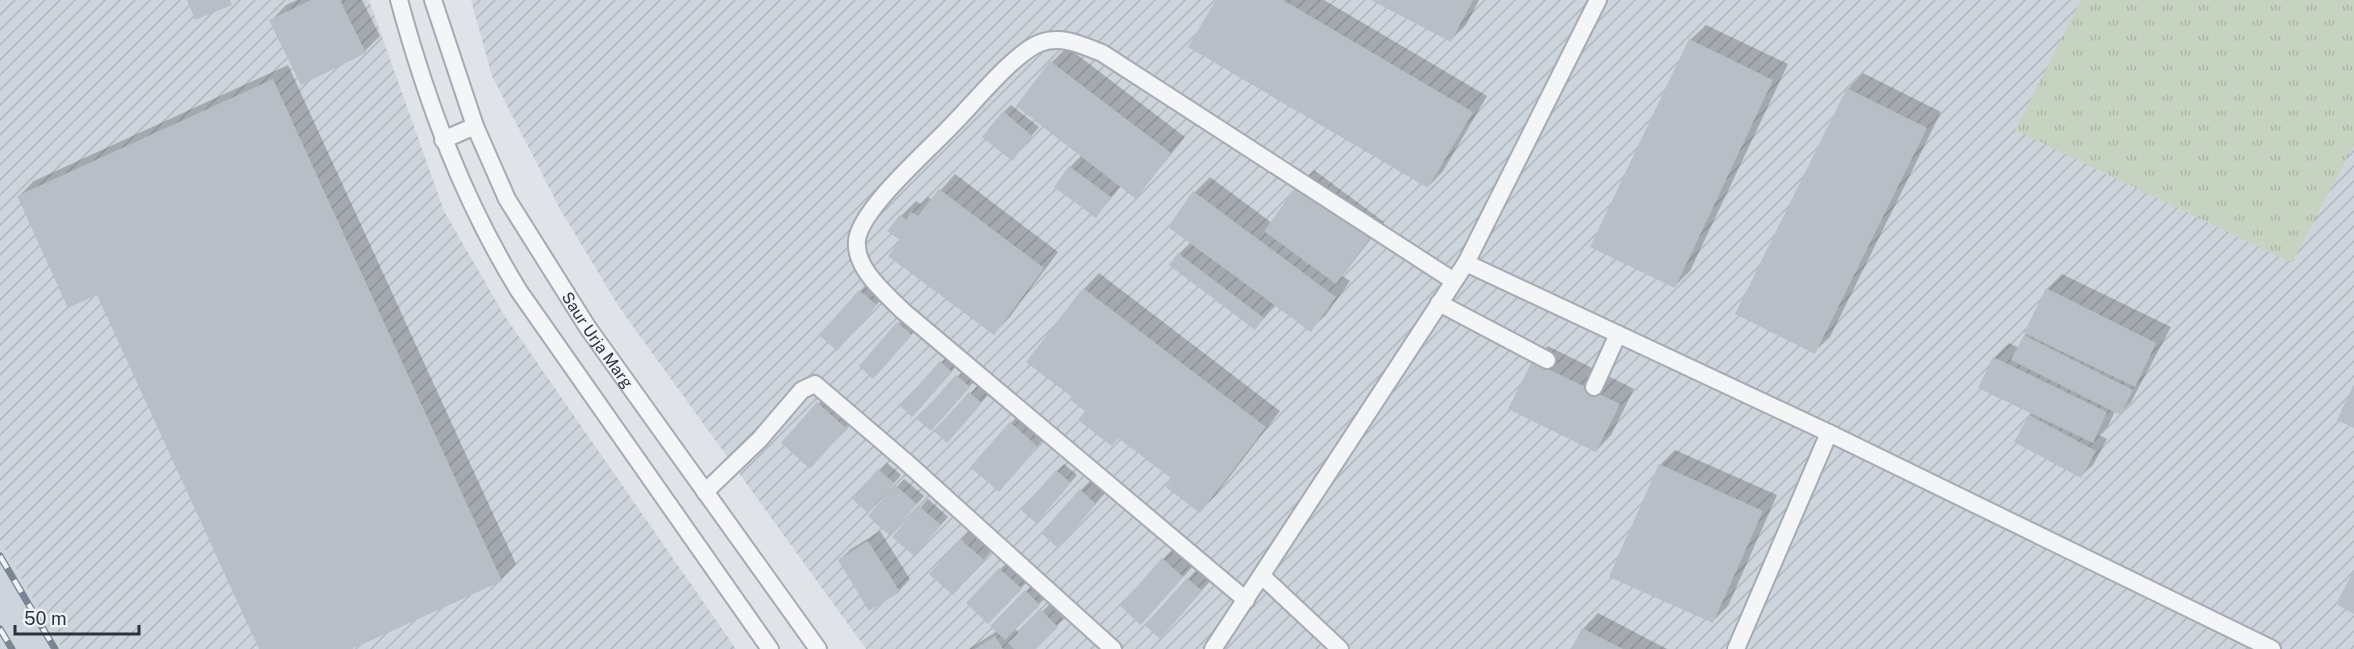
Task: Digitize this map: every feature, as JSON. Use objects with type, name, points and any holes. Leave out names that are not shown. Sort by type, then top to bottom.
[{"type":"street","points":[[399,0],[426,95],[443,140],[472,208],[519,291],[770,649]]},
{"type":"street","name":"Saur Urja Marg","points":[[433,0],[476,126],[507,199],[588,328],[813,648]]},
{"type":"street","points":[[1213,649],[1466,262],[1598,0]]},
{"type":"street","points":[[1246,600],[903,311],[880,289],[862,263],[858,253],[857,238],[862,225],[915,160],[946,133],[1024,51],[1055,39],[1073,42],[1101,53],[1454,281]]},
{"type":"street","points":[[443,140],[476,126]]},
{"type":"street","points":[[1466,262],[1829,433],[2272,649]]},
{"type":"street","points":[[1439,303],[1546,360]]},
{"type":"street","points":[[1594,387],[1618,334]]},
{"type":"street","points":[[705,492],[760,439],[802,390],[815,384],[822,387],[1113,649]]},
{"type":"street","points":[[1736,649],[1829,433]]},
{"type":"street","points":[[1262,576],[1340,649]]},
{"type":"shaded area","points":[[0,0],[369,0],[444,211],[504,315],[736,649],[62,649],[0,541]]},
{"type":"shaded area","points":[[471,0],[2354,0],[2354,649],[866,649],[619,307],[560,209],[492,76]]},
{"type":"shaded area","points":[[0,541],[62,649],[0,649]]},
{"type":"green space","points":[[2081,0],[2354,0],[2354,145],[2292,263],[2015,130]]},
{"type":"building","points":[[187,0],[230,0],[232,5],[195,20]]},
{"type":"building","points":[[311,0],[340,0],[366,53],[301,85],[269,20]]},
{"type":"building","points":[[1216,0],[1283,0],[1473,112],[1428,188],[1188,47]]},
{"type":"building","points":[[1371,0],[1473,0],[1451,42]]},
{"type":"building","points":[[1689,39],[1773,80],[1675,288],[1590,247]]},
{"type":"building","points":[[1050,61],[1171,153],[1136,199],[1016,106]]},
{"type":"building","points":[[273,79],[502,581],[352,649],[259,649],[97,295],[68,308],[17,196]]},
{"type":"building","points":[[1847,88],[1927,128],[1815,354],[1735,314]]},
{"type":"building","points":[[1003,111],[1032,136],[1012,161],[982,137]]},
{"type":"building","points":[[1069,166],[1111,197],[1096,218],[1054,187]]},
{"type":"building","points":[[1298,184],[1370,238],[1336,284],[1264,231]]},
{"type":"building","points":[[939,189],[1044,268],[994,335],[888,256],[900,240],[887,231],[900,215],[906,219],[911,212],[918,216]]},
{"type":"building","points":[[1193,191],[1336,297],[1311,332],[1168,227]]},
{"type":"building","points":[[1178,253],[1264,318],[1255,330],[1169,265]]},
{"type":"building","points":[[1083,288],[1266,427],[1200,513],[1166,487],[1172,479],[1118,438],[1112,446],[1078,420],[1085,411],[1070,400],[1072,397],[1026,362]]},
{"type":"building","points":[[2046,288],[2156,343],[2135,387],[2024,333]]},
{"type":"building","points":[[859,290],[877,305],[837,351],[819,335]]},
{"type":"building","points":[[897,322],[912,335],[873,379],[859,366]]},
{"type":"building","points":[[2024,335],[2133,390],[2120,415],[2011,360]]},
{"type":"building","points":[[1993,357],[2107,412],[2093,443],[1978,388]]},
{"type":"building","points":[[940,361],[952,372],[912,417],[900,406]]},
{"type":"building","points":[[1532,361],[1620,404],[1596,452],[1508,409]]},
{"type":"building","points":[[956,375],[970,387],[931,431],[917,419]]},
{"type":"building","points":[[2354,384],[2354,428],[2337,420]]},
{"type":"building","points":[[969,392],[982,403],[947,443],[934,431]]},
{"type":"building","points":[[817,402],[846,428],[810,469],[781,443]]},
{"type":"building","points":[[2029,415],[2096,451],[2081,478],[2014,442]]},
{"type":"building","points":[[1010,422],[1038,447],[999,492],[970,467]]},
{"type":"building","points":[[1659,464],[1763,511],[1713,623],[1609,577]]},
{"type":"building","points":[[878,469],[894,483],[868,513],[852,499]]},
{"type":"building","points":[[1056,470],[1071,483],[1036,523],[1021,510]]},
{"type":"building","points":[[895,485],[917,504],[890,536],[868,516]]},
{"type":"building","points":[[1080,489],[1096,504],[1058,548],[1041,533]]},
{"type":"building","points":[[919,506],[941,525],[914,556],[892,537]]},
{"type":"building","points":[[960,539],[984,560],[953,595],[929,574]]},
{"type":"building","points":[[868,541],[900,592],[869,611],[838,560]]},
{"type":"building","points":[[1162,558],[1183,577],[1141,625],[1120,606]]},
{"type":"building","points":[[999,568],[1022,589],[988,624],[966,603]]},
{"type":"building","points":[[2354,570],[2354,614],[2336,604]]},
{"type":"building","points":[[1187,578],[1202,591],[1160,639],[1145,625]]},
{"type":"building","points":[[1025,590],[1040,605],[1005,640],[990,626]]},
{"type":"building","points":[[1041,610],[1058,627],[1036,649],[1014,649],[1008,643]]},
{"type":"building","points":[[1582,628],[1623,649],[1571,649]]},
{"type":"building","points":[[995,636],[1003,649],[975,649]]},
{"type":"railway","points":[[0,556],[55,649]]},
{"type":"railway","points":[[0,629],[12,649]]}]
